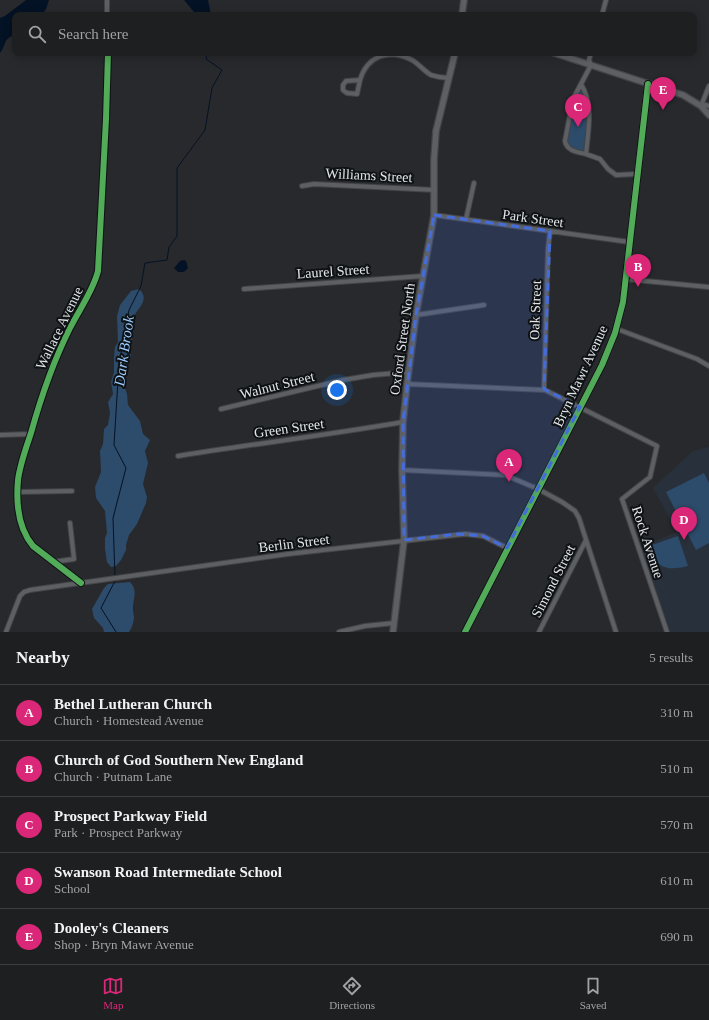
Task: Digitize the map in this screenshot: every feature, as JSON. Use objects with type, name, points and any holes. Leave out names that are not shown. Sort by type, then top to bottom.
[{"type":"main road","points":[[462,12],[464,0]]},
{"type":"main road","name":"Oxford Street North","points":[[393,632],[404,540],[402,470],[403,422],[408,372],[416,315],[434,215],[434,159],[436,130],[454,56]]},
{"type":"main road","points":[[563,56],[683,95],[701,106],[709,115]]},
{"type":"main road","name":"Bryn Mawr Avenue","points":[[465,632],[580,408],[617,329],[623,302],[648,84]]},
{"type":"street","points":[[107,0],[107,12]]},
{"type":"street","points":[[603,12],[606,0]]},
{"type":"street","name":"Wallace Avenue","points":[[81,582],[33,546],[25,534],[18,510],[18,492],[20,469],[47,380],[70,329],[95,282],[99,269],[108,56]]},
{"type":"street","points":[[360,80],[346,81],[343,86],[343,90],[346,93],[357,94],[360,80],[365,68],[373,60],[384,56]]},
{"type":"street","points":[[396,56],[408,58],[433,75],[450,78]]},
{"type":"street","points":[[590,56],[589,60],[591,65],[573,100],[565,141],[570,149],[600,159],[608,169],[616,174],[637,174]]},
{"type":"street","points":[[581,84],[588,96],[589,107],[586,154]]},
{"type":"street","points":[[709,86],[701,106],[709,106]]},
{"type":"street","points":[[466,219],[474,183]]},
{"type":"street","name":"Williams Street","points":[[302,186],[314,184],[435,190]]},
{"type":"street","name":"Park Street","points":[[434,215],[629,242]]},
{"type":"street","name":"Oak Street","points":[[544,389],[548,249],[550,231]]},
{"type":"street","name":"Laurel Street","points":[[244,289],[423,276]]},
{"type":"street","points":[[625,279],[708,288]]},
{"type":"street","points":[[416,315],[484,305]]},
{"type":"street","points":[[617,329],[697,359],[709,366]]},
{"type":"street","name":"Walnut Street","points":[[221,409],[343,380],[373,375],[408,372]]},
{"type":"street","name":"Rock Avenue","points":[[407,384],[544,389],[657,446],[650,477],[622,499],[667,632]]},
{"type":"street","name":"Green Street","points":[[178,456],[403,422]]},
{"type":"street","points":[[0,435],[30,434]]},
{"type":"street","points":[[402,470],[501,474],[512,477],[538,489],[575,511],[578,514],[616,632]]},
{"type":"street","points":[[18,492],[72,491]]},
{"type":"street","points":[[54,562],[74,559],[70,523]]},
{"type":"street","name":"Berlin Street","points":[[6,632],[19,598],[24,592],[30,590],[404,540],[471,534],[483,536],[507,548]]},
{"type":"street","name":"Simond Street","points":[[539,632],[586,540]]},
{"type":"street","points":[[339,632],[365,626],[394,623]]},
{"type":"highlighted area","points":[[434,215],[550,231],[544,389],[580,407],[507,548],[483,536],[459,534],[404,540],[403,422],[416,315]]},
{"type":"shaded area","points":[[26,0],[49,0],[44,12],[12,12],[12,36],[6,40],[0,53],[0,18],[5,16]]},
{"type":"shaded area","points":[[184,0],[208,0],[210,12],[194,12]]},
{"type":"shaded area","points":[[581,84],[588,99],[586,154],[577,152],[566,144],[574,98]]},
{"type":"shaded area","points":[[180,261],[186,261],[188,268],[184,272],[178,272],[174,268]]},
{"type":"shaded area","points":[[139,289],[144,297],[142,304],[133,318],[132,341],[129,346],[131,356],[126,366],[125,388],[128,405],[140,421],[143,434],[150,440],[145,451],[148,463],[143,484],[147,497],[137,524],[129,535],[126,550],[121,560],[116,566],[111,567],[107,562],[105,549],[105,538],[107,533],[105,511],[96,498],[95,487],[101,472],[100,451],[103,444],[104,429],[108,425],[110,413],[108,402],[113,394],[111,382],[114,372],[115,347],[118,342],[117,316],[120,305],[131,291]]},
{"type":"shaded area","points":[[709,447],[709,632],[670,632],[641,547],[677,532],[653,488],[693,451]]},
{"type":"shaded area","points":[[704,473],[709,483],[709,543],[696,550],[666,492]]},
{"type":"shaded area","points":[[678,536],[688,566],[681,568],[668,568],[659,564],[655,560],[649,546]]},
{"type":"shaded area","points":[[130,582],[133,585],[135,592],[133,607],[134,619],[131,629],[129,632],[104,632],[103,628],[94,618],[92,609],[104,588],[108,584]]},
{"type":"waterway","name":"Dark Brook","points":[[115,577],[113,518],[126,468],[114,445],[119,364],[129,310],[141,286],[145,263],[167,260],[169,247],[177,236],[177,168],[205,130],[212,88],[222,70],[206,59],[206,56]]},
{"type":"waterway","name":"Dark Brook","points":[[115,581],[101,608],[116,632]]},
{"type":"cycle path","points":[[81,583],[33,546],[28,539],[19,514],[17,488],[22,462],[48,380],[58,354],[89,293],[98,271],[108,56]]},
{"type":"cycle path","points":[[465,632],[602,365],[615,333],[623,302],[648,84]]},
{"type":"place","name":"Dooley's Cleaners","points":[[663,110]]},
{"type":"place","name":"Prospect Parkway Field","points":[[578,127]]},
{"type":"place","name":"Church of God Southern New England","points":[[638,287]]},
{"type":"place","name":"Bethel Lutheran Church","points":[[509,482]]},
{"type":"place","name":"Swanson Road Intermediate School","points":[[684,540]]}]
